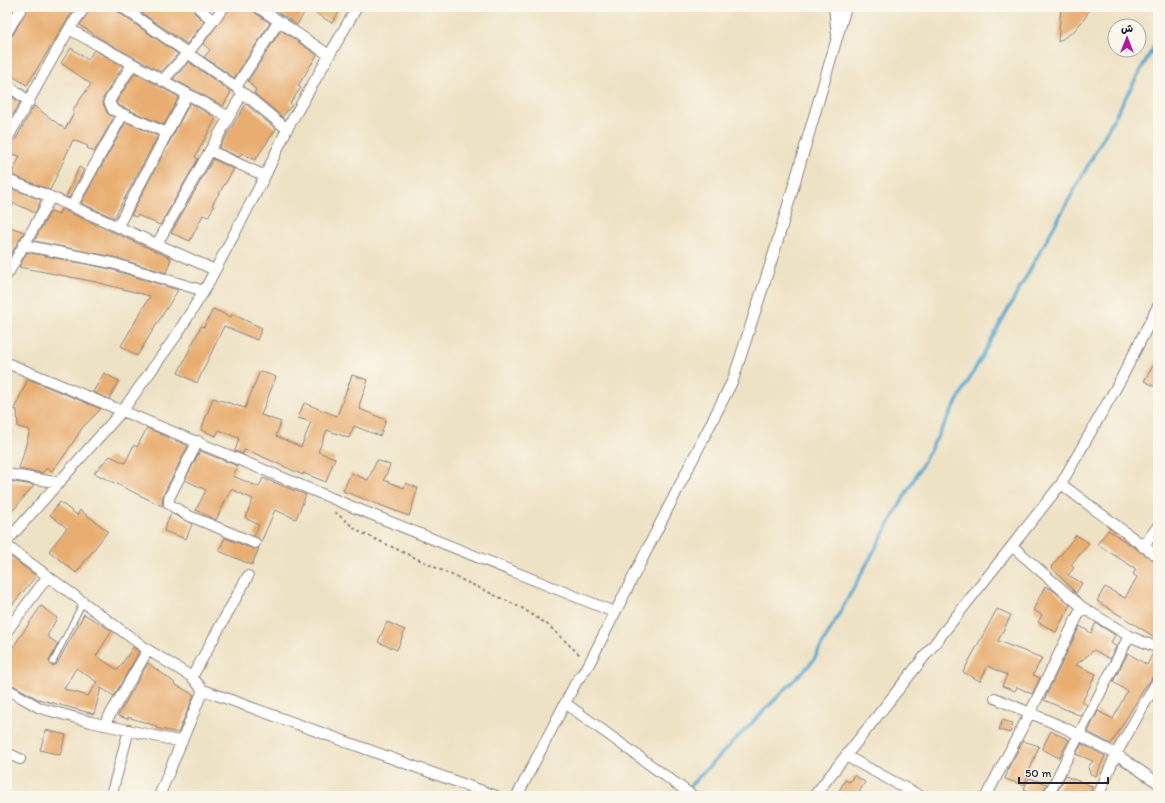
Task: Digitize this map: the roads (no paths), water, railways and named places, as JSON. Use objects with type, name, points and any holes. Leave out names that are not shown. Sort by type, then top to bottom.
[{"type":"street","points":[[7,32],[22,7]]},
{"type":"street","points":[[7,139],[69,30],[85,7]]},
{"type":"street","points":[[123,7],[188,53],[287,128]]},
{"type":"street","points":[[198,7],[213,21]]},
{"type":"street","points":[[162,81],[188,53],[224,7]]},
{"type":"street","points":[[258,7],[330,55]]},
{"type":"street","points":[[7,541],[60,483],[123,410],[176,336],[204,291],[265,176],[287,128],[357,7]]},
{"type":"street","points":[[834,7],[837,40]]},
{"type":"street","points":[[517,796],[565,703],[589,664],[614,612],[733,380],[774,253],[846,7]]},
{"type":"street","points":[[157,244],[211,151],[229,117],[239,91],[279,21]]},
{"type":"street","points":[[69,30],[229,117]]},
{"type":"street","points":[[132,65],[109,102],[113,110],[167,133]]},
{"type":"street","points":[[7,84],[29,102]]},
{"type":"street","points":[[118,226],[187,95]]},
{"type":"street","points":[[72,206],[123,114]]},
{"type":"street","points":[[211,151],[265,176]]},
{"type":"street","points":[[7,180],[72,206],[215,270]]},
{"type":"street","points":[[7,275],[51,197]]},
{"type":"street","points":[[23,246],[112,263],[204,291]]},
{"type":"street","points":[[814,796],[985,577],[1012,546],[1060,484],[1121,379],[1158,306]]},
{"type":"street","points":[[7,363],[198,441],[353,507],[614,612]]},
{"type":"street","points":[[198,441],[169,498],[169,504],[187,515],[255,543]]},
{"type":"street","points":[[7,474],[60,483]]},
{"type":"street","points":[[1060,484],[1158,557]]},
{"type":"street","points":[[1143,547],[1158,526]]},
{"type":"street","points":[[7,546],[148,650],[192,677],[203,690],[496,796]]},
{"type":"street","points":[[1012,546],[1082,607],[1129,636],[1158,648]]},
{"type":"street","points":[[7,631],[48,576]]},
{"type":"street","points":[[192,677],[248,576]]},
{"type":"street","points":[[988,795],[1082,607]]},
{"type":"street","points":[[1048,796],[1129,636]]},
{"type":"street","points":[[104,725],[148,650]]},
{"type":"street","points":[[1098,796],[1116,754],[1158,680]]},
{"type":"street","points":[[7,689],[40,708],[104,725],[182,742]]},
{"type":"street","points":[[159,796],[172,761],[182,742],[203,690]]},
{"type":"street","points":[[995,698],[1063,727],[1078,736],[1116,754],[1158,783]]},
{"type":"street","points":[[565,703],[693,796]]},
{"type":"street","points":[[112,796],[129,730]]},
{"type":"street","points":[[7,754],[20,759]]},
{"type":"street","points":[[846,756],[920,796]]},
{"type":"lane","points":[[53,662],[83,602]]},
{"type":"waterway","points":[[680,796],[813,661],[1158,39]]}]
